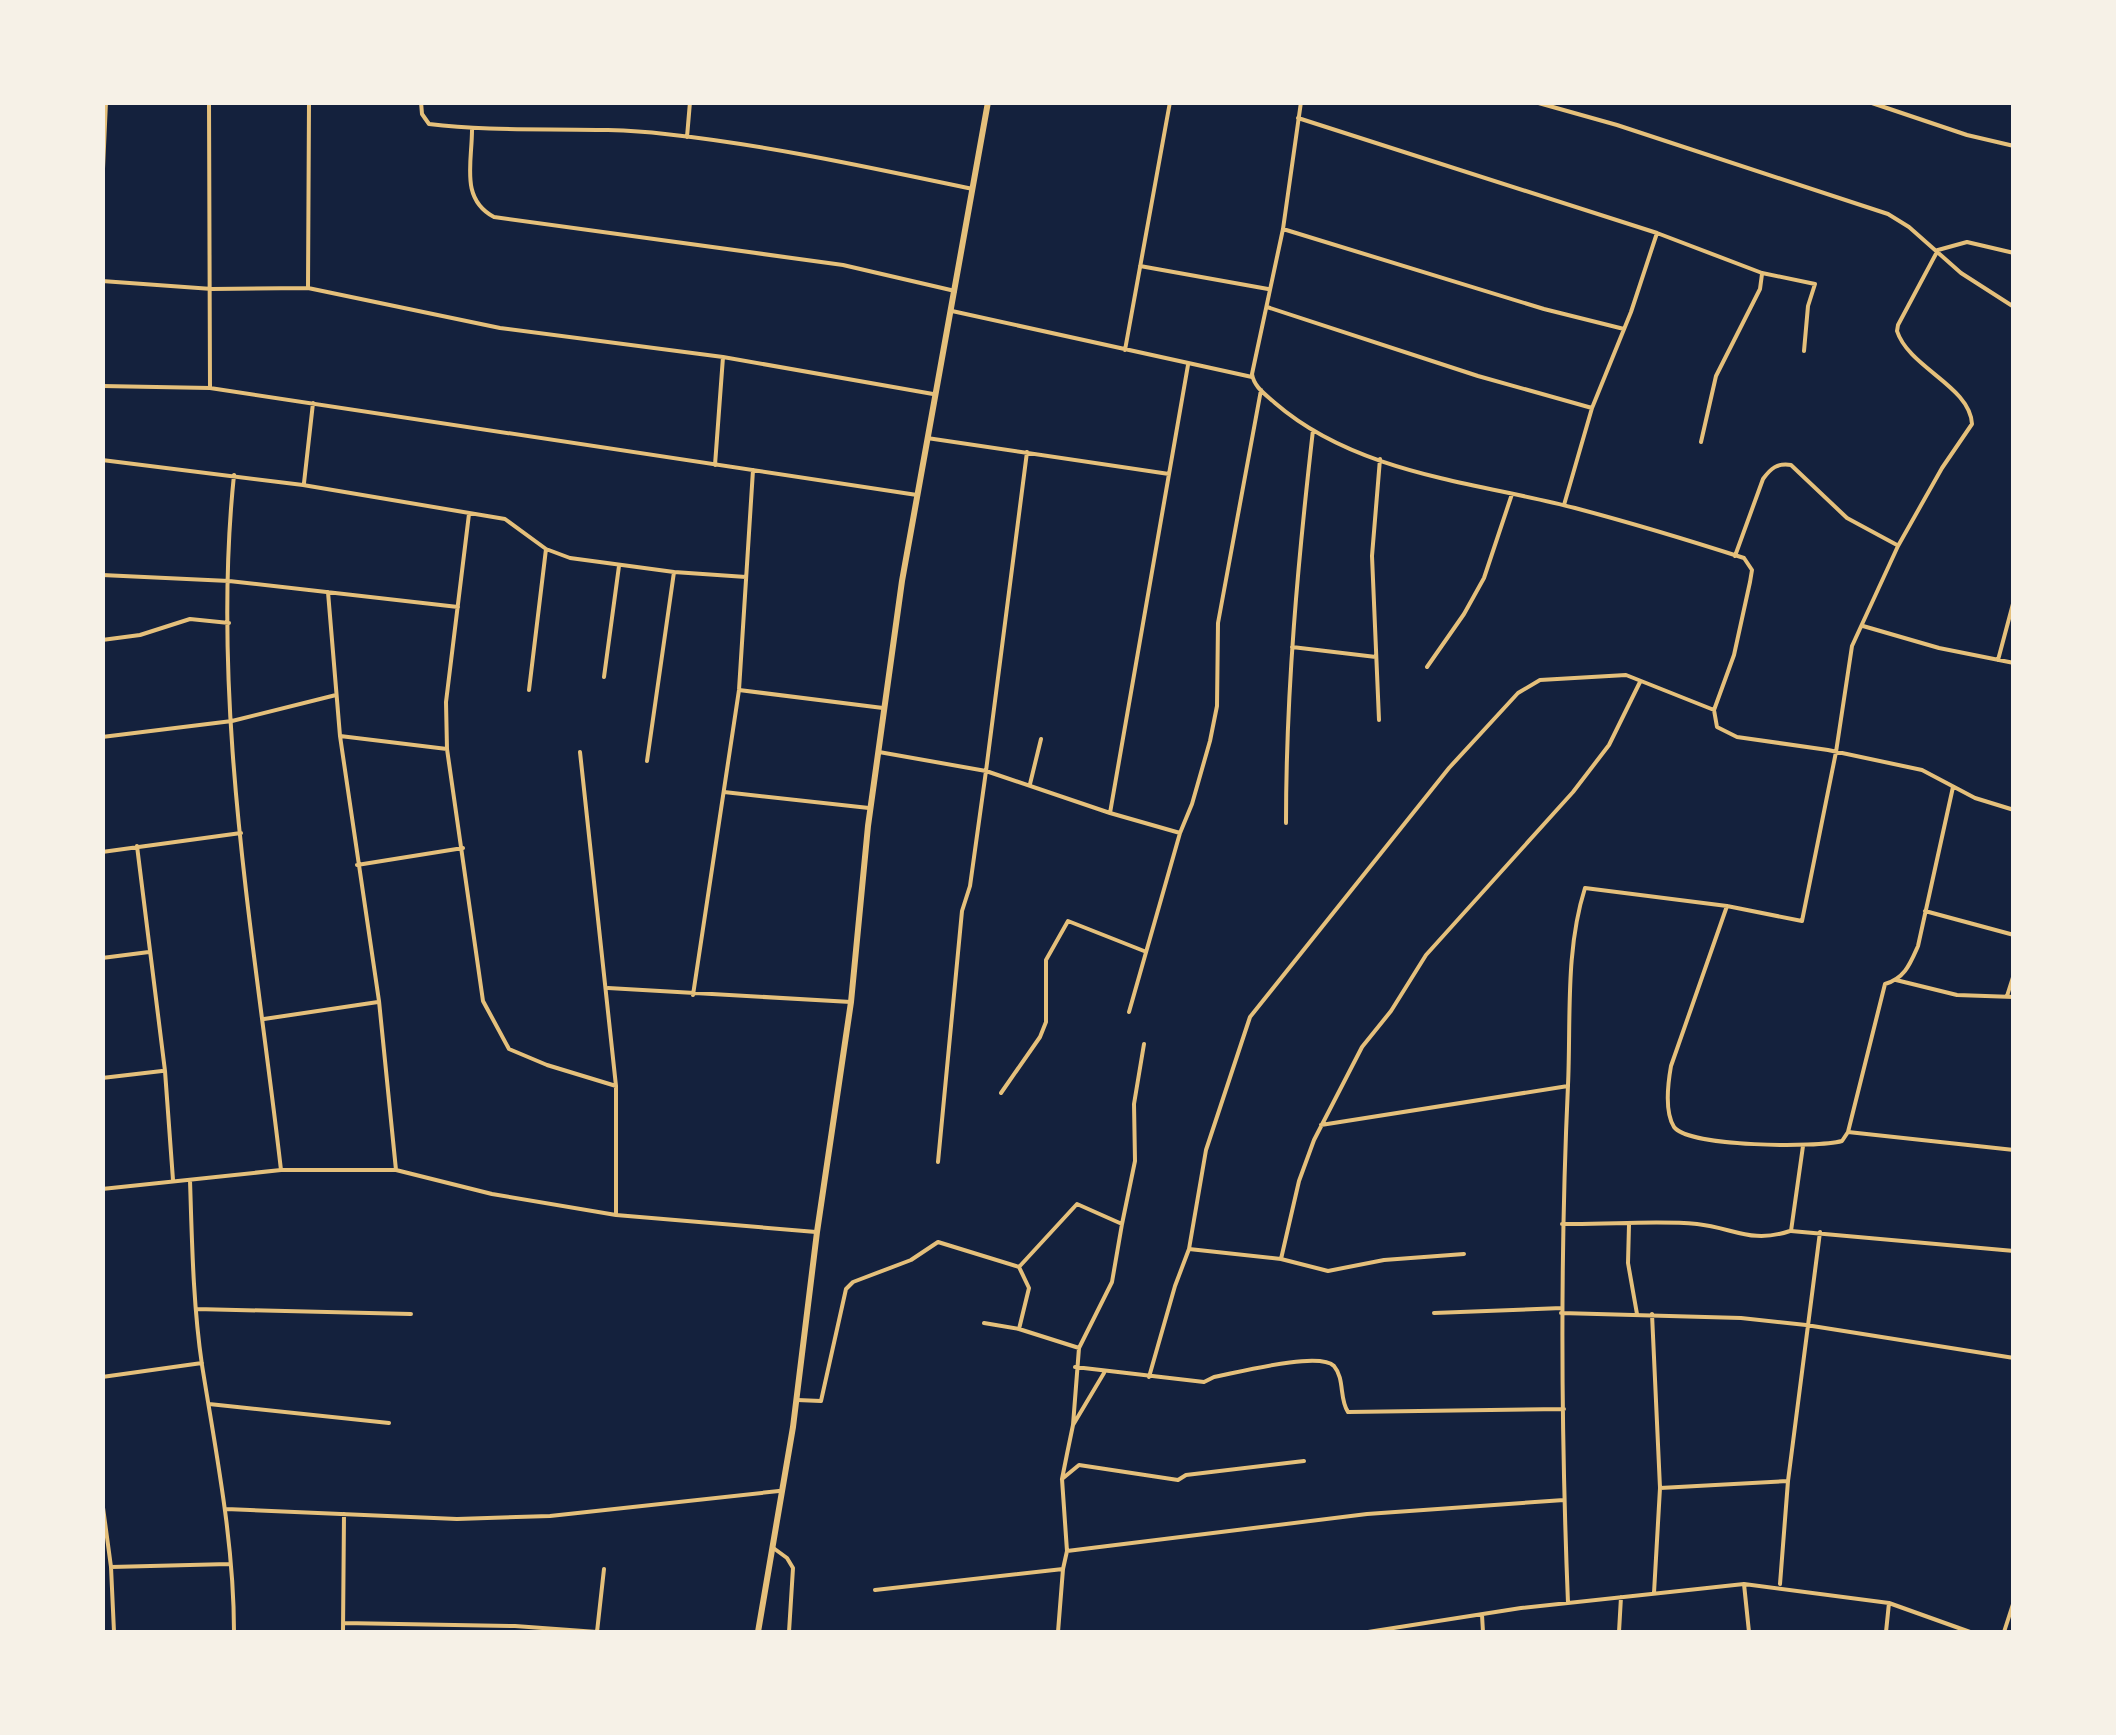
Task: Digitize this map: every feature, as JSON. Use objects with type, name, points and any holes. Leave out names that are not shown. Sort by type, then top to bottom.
[{"type":"main road","points":[[758,1632],[797,1400],[851,1002],[870,808],[917,495],[988,102]]},
{"type":"street","points":[[102,191],[106,102]]},
{"type":"street","points":[[209,102],[210,388]]},
{"type":"street","points":[[308,288],[310,102]]},
{"type":"street","points":[[421,102],[422,114],[429,124],[472,130],[662,134],[845,162],[973,189]]},
{"type":"street","points":[[686,137],[690,102]]},
{"type":"street","points":[[1125,350],[1170,102]]},
{"type":"street","points":[[1300,102],[1282,229],[1252,377],[1260,390],[1313,430],[1380,459],[1564,505],[1750,563],[1750,582],[1734,654],[1714,710],[1718,726],[1737,737],[1922,770],[1975,798],[2014,810]]},
{"type":"street","points":[[1535,102],[1888,214],[1938,250],[1961,273],[2014,307]]},
{"type":"street","points":[[1869,102],[1967,136],[2014,146]]},
{"type":"street","points":[[1298,118],[1657,233],[1762,272],[1815,284],[1808,306],[1804,351]]},
{"type":"street","points":[[472,130],[472,197],[494,217],[843,266],[956,291]]},
{"type":"street","points":[[1282,229],[1487,292],[1624,328]]},
{"type":"street","points":[[1564,505],[1592,408],[1657,233]]},
{"type":"street","points":[[1568,1603],[1562,1224],[1568,1014],[1574,943],[1585,888],[1727,906],[1802,921],[1836,752],[1852,646],[1898,546],[1972,424],[1962,399],[1906,350],[1897,332],[1938,250],[1966,242],[2014,253]]},
{"type":"street","points":[[1140,266],[1270,289]]},
{"type":"street","points":[[1701,442],[1716,376],[1757,295],[1762,272]]},
{"type":"street","points":[[102,281],[212,288],[308,288],[500,328],[723,358],[934,394]]},
{"type":"street","points":[[1267,307],[1478,376],[1592,408]]},
{"type":"street","points":[[952,311],[1252,377]]},
{"type":"street","points":[[715,465],[723,358]]},
{"type":"street","points":[[1110,813],[1188,365]]},
{"type":"street","points":[[102,386],[210,388],[917,495]]},
{"type":"street","points":[[1129,1012],[1144,952],[1200,779],[1217,706],[1218,624],[1260,390]]},
{"type":"street","points":[[303,485],[313,403]]},
{"type":"street","points":[[1286,823],[1292,647],[1313,430]]},
{"type":"street","points":[[927,438],[1170,474]]},
{"type":"street","points":[[938,1162],[962,911],[970,886],[1027,452]]},
{"type":"street","points":[[1379,720],[1372,556],[1380,459]]},
{"type":"street","points":[[102,460],[303,485],[505,519],[546,549],[570,558],[746,577]]},
{"type":"street","points":[[1736,556],[1764,479],[1782,464],[1791,464],[1862,528],[1898,546]]},
{"type":"street","points":[[693,995],[739,690],[754,470]]},
{"type":"street","points":[[234,475],[229,581],[232,721],[240,834],[281,1170]]},
{"type":"street","points":[[1427,667],[1484,578],[1512,494]]},
{"type":"street","points":[[469,514],[446,702],[447,749],[483,1001],[500,1038],[509,1048],[547,1066],[616,1086]]},
{"type":"street","points":[[529,690],[546,549]]},
{"type":"street","points":[[604,677],[618,566]]},
{"type":"street","points":[[647,761],[674,572]]},
{"type":"street","points":[[102,575],[229,581],[458,607]]},
{"type":"street","points":[[328,592],[340,736],[379,1001],[396,1170]]},
{"type":"street","points":[[1998,660],[2014,600]]},
{"type":"street","points":[[102,640],[190,619],[229,623]]},
{"type":"street","points":[[1862,626],[2014,663]]},
{"type":"street","points":[[1292,647],[1376,657]]},
{"type":"street","points":[[1150,1377],[1189,1249],[1206,1150],[1254,1009],[1449,768],[1524,687],[1540,680],[1619,674],[1714,710]]},
{"type":"street","points":[[1280,1259],[1299,1182],[1320,1125],[1362,1046],[1391,1011],[1426,955],[1573,792],[1609,744],[1641,680]]},
{"type":"street","points":[[739,690],[886,708]]},
{"type":"street","points":[[102,738],[232,721],[336,695]]},
{"type":"street","points":[[340,736],[447,749]]},
{"type":"street","points":[[1030,784],[1041,739]]},
{"type":"street","points":[[580,752],[616,1086],[616,1215]]},
{"type":"street","points":[[879,752],[986,771],[1180,834]]},
{"type":"street","points":[[1727,906],[1671,1066],[1668,1090],[1672,1123],[1683,1134],[1704,1139],[1803,1146],[1842,1141],[1848,1132],[1885,984],[1896,980],[1909,967],[1918,946],[1953,787]]},
{"type":"street","points":[[724,792],[870,808]]},
{"type":"street","points":[[102,852],[240,834]]},
{"type":"street","points":[[137,846],[173,1181]]},
{"type":"street","points":[[357,865],[463,848]]},
{"type":"street","points":[[1925,911],[2014,934]]},
{"type":"street","points":[[1001,1093],[1046,1022],[1047,954],[1068,920],[1144,952]]},
{"type":"street","points":[[102,958],[149,952]]},
{"type":"street","points":[[1896,980],[1957,995],[2010,997],[2014,974]]},
{"type":"street","points":[[608,988],[851,1002]]},
{"type":"street","points":[[264,1018],[379,1001]]},
{"type":"street","points":[[1058,1632],[1062,1569],[1068,1551],[1062,1478],[1073,1424],[1078,1348],[1112,1282],[1135,1160],[1134,1104],[1144,1044]]},
{"type":"street","points":[[102,1078],[164,1071]]},
{"type":"street","points":[[1320,1125],[1568,1086]]},
{"type":"street","points":[[1848,1132],[2014,1150]]},
{"type":"street","points":[[1791,1231],[1803,1146]]},
{"type":"street","points":[[102,1189],[281,1170],[396,1170],[492,1194],[616,1215],[817,1232]]},
{"type":"street","points":[[190,1180],[196,1309],[226,1509],[234,1632]]},
{"type":"street","points":[[1019,1267],[1077,1204],[1122,1224]]},
{"type":"street","points":[[1562,1224],[1701,1224],[1753,1238],[1771,1238],[1791,1231],[1820,1232],[2014,1252]]},
{"type":"street","points":[[1629,1224],[1628,1264],[1637,1314]]},
{"type":"street","points":[[1780,1586],[1788,1481],[1820,1232]]},
{"type":"street","points":[[797,1400],[821,1401],[846,1288],[911,1260],[938,1242],[1019,1267],[1029,1288],[1019,1329]]},
{"type":"street","points":[[1189,1249],[1280,1259],[1332,1271],[1384,1260],[1464,1254]]},
{"type":"street","points":[[196,1309],[411,1314]]},
{"type":"street","points":[[1434,1313],[1562,1310],[1806,1325],[2014,1358]]},
{"type":"street","points":[[1652,1314],[1660,1488],[1654,1593]]},
{"type":"street","points":[[984,1324],[1019,1329],[1078,1348]]},
{"type":"street","points":[[1076,1366],[1204,1382],[1214,1376],[1285,1363],[1325,1361],[1332,1364],[1339,1376],[1343,1406],[1348,1412],[1564,1409]]},
{"type":"street","points":[[102,1377],[202,1363]]},
{"type":"street","points":[[1073,1424],[1106,1372]]},
{"type":"street","points":[[209,1404],[389,1423]]},
{"type":"street","points":[[1062,1478],[1079,1465],[1178,1480],[1186,1475],[1304,1461]]},
{"type":"street","points":[[1660,1488],[1788,1481]]},
{"type":"street","points":[[226,1509],[456,1520],[550,1516],[782,1491]]},
{"type":"street","points":[[102,1500],[114,1632]]},
{"type":"street","points":[[1068,1551],[1367,1514],[1564,1500]]},
{"type":"street","points":[[342,1632],[344,1514]]},
{"type":"street","points":[[772,1547],[793,1568],[789,1632]]},
{"type":"street","points":[[111,1568],[229,1564]]},
{"type":"street","points":[[343,1623],[516,1626],[597,1632],[604,1569]]},
{"type":"street","points":[[875,1590],[1062,1569]]},
{"type":"street","points":[[1744,1584],[1748,1632]]},
{"type":"street","points":[[1368,1632],[1621,1596],[1744,1584],[1889,1603],[1970,1632]]},
{"type":"street","points":[[102,1588],[112,1587]]},
{"type":"street","points":[[1619,1632],[1621,1596]]},
{"type":"street","points":[[2004,1632],[2014,1600]]},
{"type":"street","points":[[1886,1632],[1889,1603]]},
{"type":"street","points":[[1482,1615],[1483,1632]]}]
